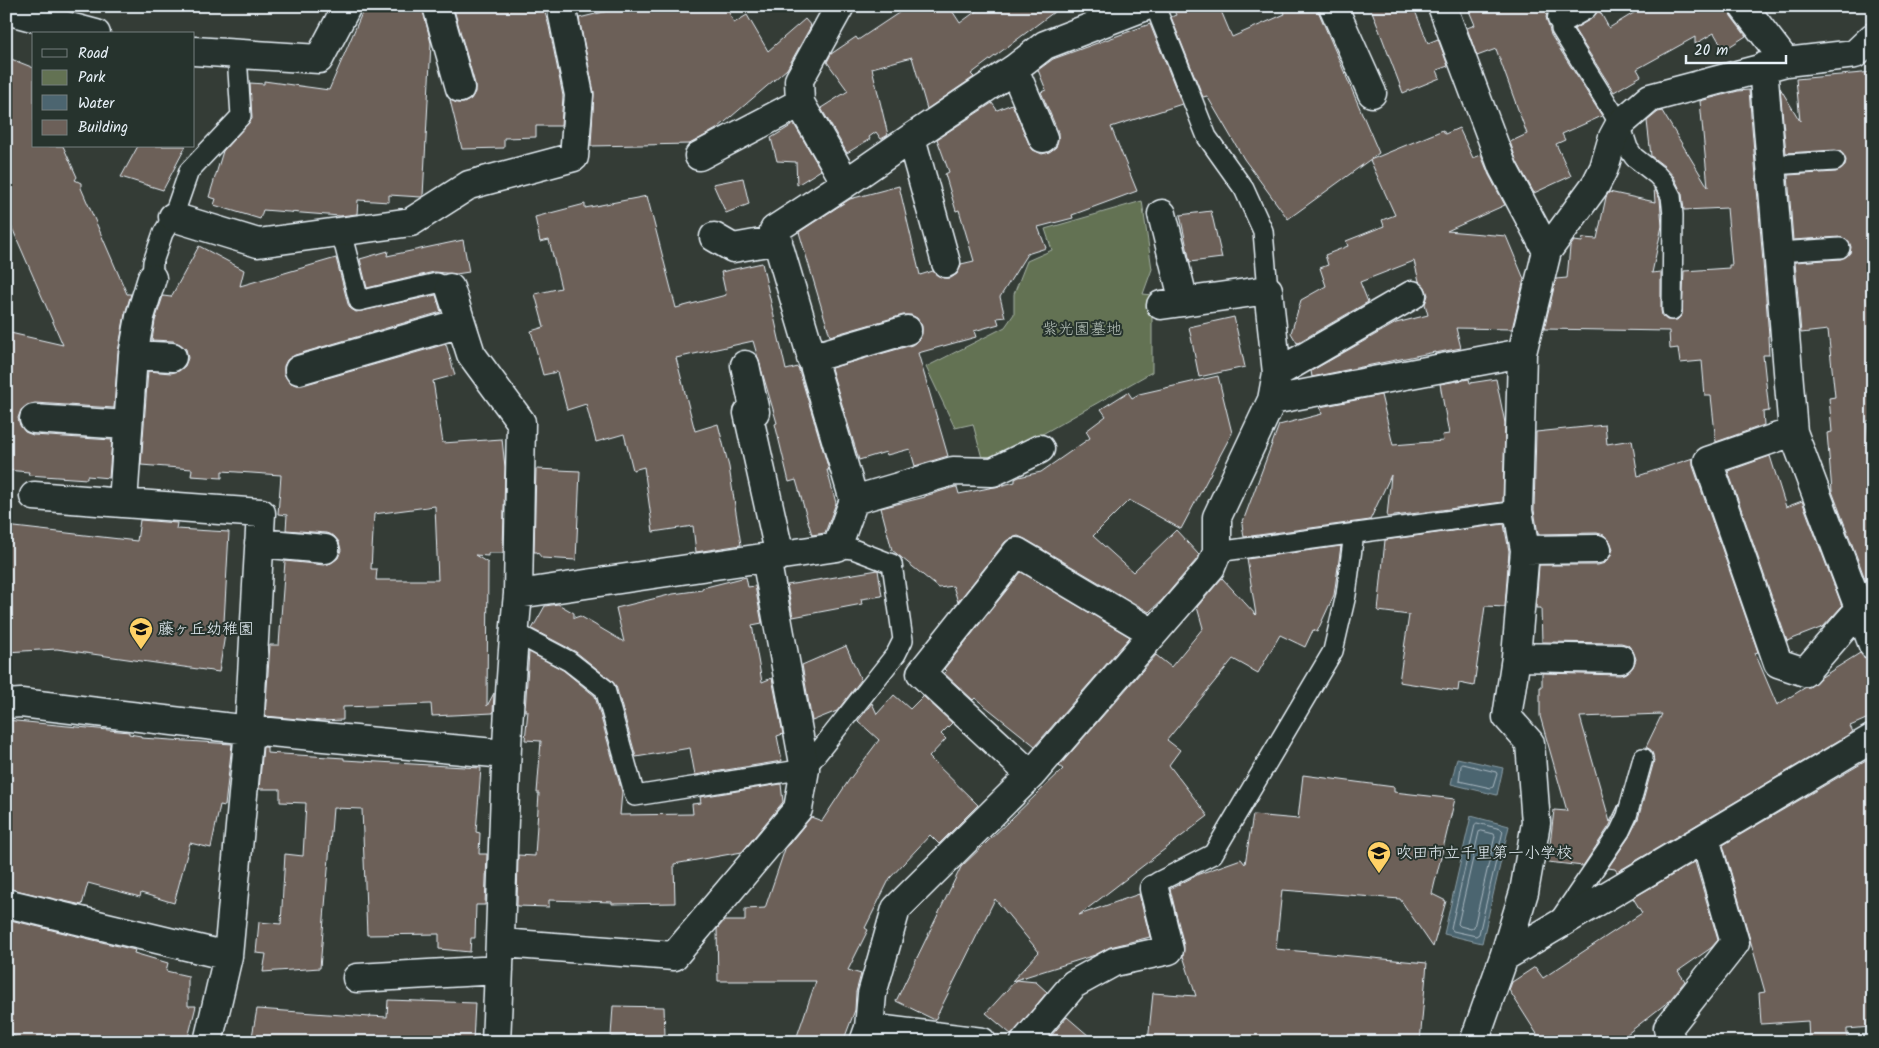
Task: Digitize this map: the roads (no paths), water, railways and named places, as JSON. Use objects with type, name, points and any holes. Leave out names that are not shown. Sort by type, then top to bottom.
[{"type":"street","points":[[195,51],[319,59],[347,6]]},
{"type":"street","points":[[437,6],[460,88]]},
{"type":"street","points":[[173,217],[258,243],[411,222],[469,186],[574,157],[579,95],[560,6]]},
{"type":"street","points":[[840,6],[799,80],[800,103],[846,184]]},
{"type":"street","points":[[518,594],[837,547],[854,500],[774,230],[846,184],[1046,45],[1146,6]]},
{"type":"street","points":[[1333,6],[1372,94]]},
{"type":"street","points":[[1442,6],[1503,168],[1547,251]]},
{"type":"street","points":[[1743,6],[1774,65],[1771,165],[1793,432],[1873,645]]},
{"type":"street","points":[[20,11],[89,32]]},
{"type":"street","points":[[1474,1042],[1504,957],[1524,892],[1536,823],[1530,743],[1507,717],[1516,656],[1525,550],[1518,511],[1522,353],[1547,251],[1596,184],[1604,168],[1613,137],[1620,124],[1650,98],[1774,65],[1855,54],[1873,38]]},
{"type":"street","points":[[1014,69],[1043,138]]},
{"type":"street","points":[[699,156],[800,103]]},
{"type":"street","points":[[910,138],[946,263]]},
{"type":"street","points":[[982,1042],[866,1035],[872,994],[896,909],[1032,775],[1211,567],[1217,552],[1217,517],[1272,400],[1277,373],[1268,290],[1173,303],[1162,214]]},
{"type":"street","points":[[714,237],[733,248],[778,240]]},
{"type":"street","points":[[124,503],[133,354],[140,317],[152,278]]},
{"type":"street","points":[[450,288],[471,354],[521,422],[518,594],[505,754],[501,942],[496,1042]]},
{"type":"street","points":[[1277,373],[1412,295]]},
{"type":"street","points":[[299,370],[462,322]]},
{"type":"street","points":[[811,358],[907,330]]},
{"type":"street","points":[[1272,400],[1522,353]]},
{"type":"street","points":[[133,354],[172,357]]},
{"type":"street","points":[[501,942],[674,956],[798,809],[806,769],[773,557],[748,413],[755,412],[745,365]]},
{"type":"street","points":[[34,419],[128,425]]},
{"type":"street","points":[[1793,432],[1708,461],[1778,663],[1805,672],[1859,610]]},
{"type":"street","points":[[854,500],[953,471],[994,472],[1040,449]]},
{"type":"street","points":[[34,496],[262,513],[250,730],[228,956],[208,1042]]},
{"type":"street","points":[[260,543],[325,549]]},
{"type":"street","points":[[1525,550],[1597,549]]},
{"type":"street","points":[[1032,775],[921,673],[1017,552],[1153,633]]},
{"type":"street","points":[[1516,656],[1620,659]]},
{"type":"street","points":[[6,704],[21,703],[250,730],[505,754]]},
{"type":"street","points":[[1504,957],[1873,738]]},
{"type":"street","points":[[1671,1042],[1668,1028],[1735,943],[1705,838]]},
{"type":"street","points":[[1025,1042],[1074,984],[1114,962],[1169,950],[1154,890]]},
{"type":"street","points":[[6,903],[228,956]]},
{"type":"street","points":[[357,978],[499,970]]},
{"type":"lane","points":[[1150,6],[1157,11],[1207,137],[1244,189],[1263,231],[1268,290]]},
{"type":"lane","points":[[1572,12],[1560,29],[1620,124],[1628,148],[1634,157],[1657,174],[1671,196],[1673,215],[1672,310]]},
{"type":"lane","points":[[152,278],[152,262],[163,233],[173,217],[189,171],[241,116],[238,71]]},
{"type":"lane","points":[[1771,165],[1835,161]]},
{"type":"lane","points":[[341,232],[359,301],[437,283],[450,288]]},
{"type":"lane","points":[[1778,252],[1840,248]]},
{"type":"lane","points":[[1217,552],[1518,511]]},
{"type":"lane","points":[[1154,890],[1158,882],[1213,854],[1333,651],[1346,595],[1354,533]]},
{"type":"lane","points":[[514,632],[569,661],[605,689],[636,796],[806,769],[896,654],[903,640],[892,564],[854,549],[837,547]]},
{"type":"lane","points":[[896,654],[921,673]]},
{"type":"lane","points":[[1553,929],[1620,830],[1627,816],[1643,758]]},
{"type":"water","points":[[1457,758],[1503,768],[1497,795],[1451,784]]},
{"type":"water","points":[[1471,816],[1509,826],[1482,943],[1444,934]]},
{"type":"place","name":"藤ヶ丘幼稚園","points":[[141,650]]},
{"type":"place","name":"吹田市立千里第一小学校","points":[[1379,874]]},
{"type":"park label","name":"紫光園墓地","points":[[1082,329]]}]
